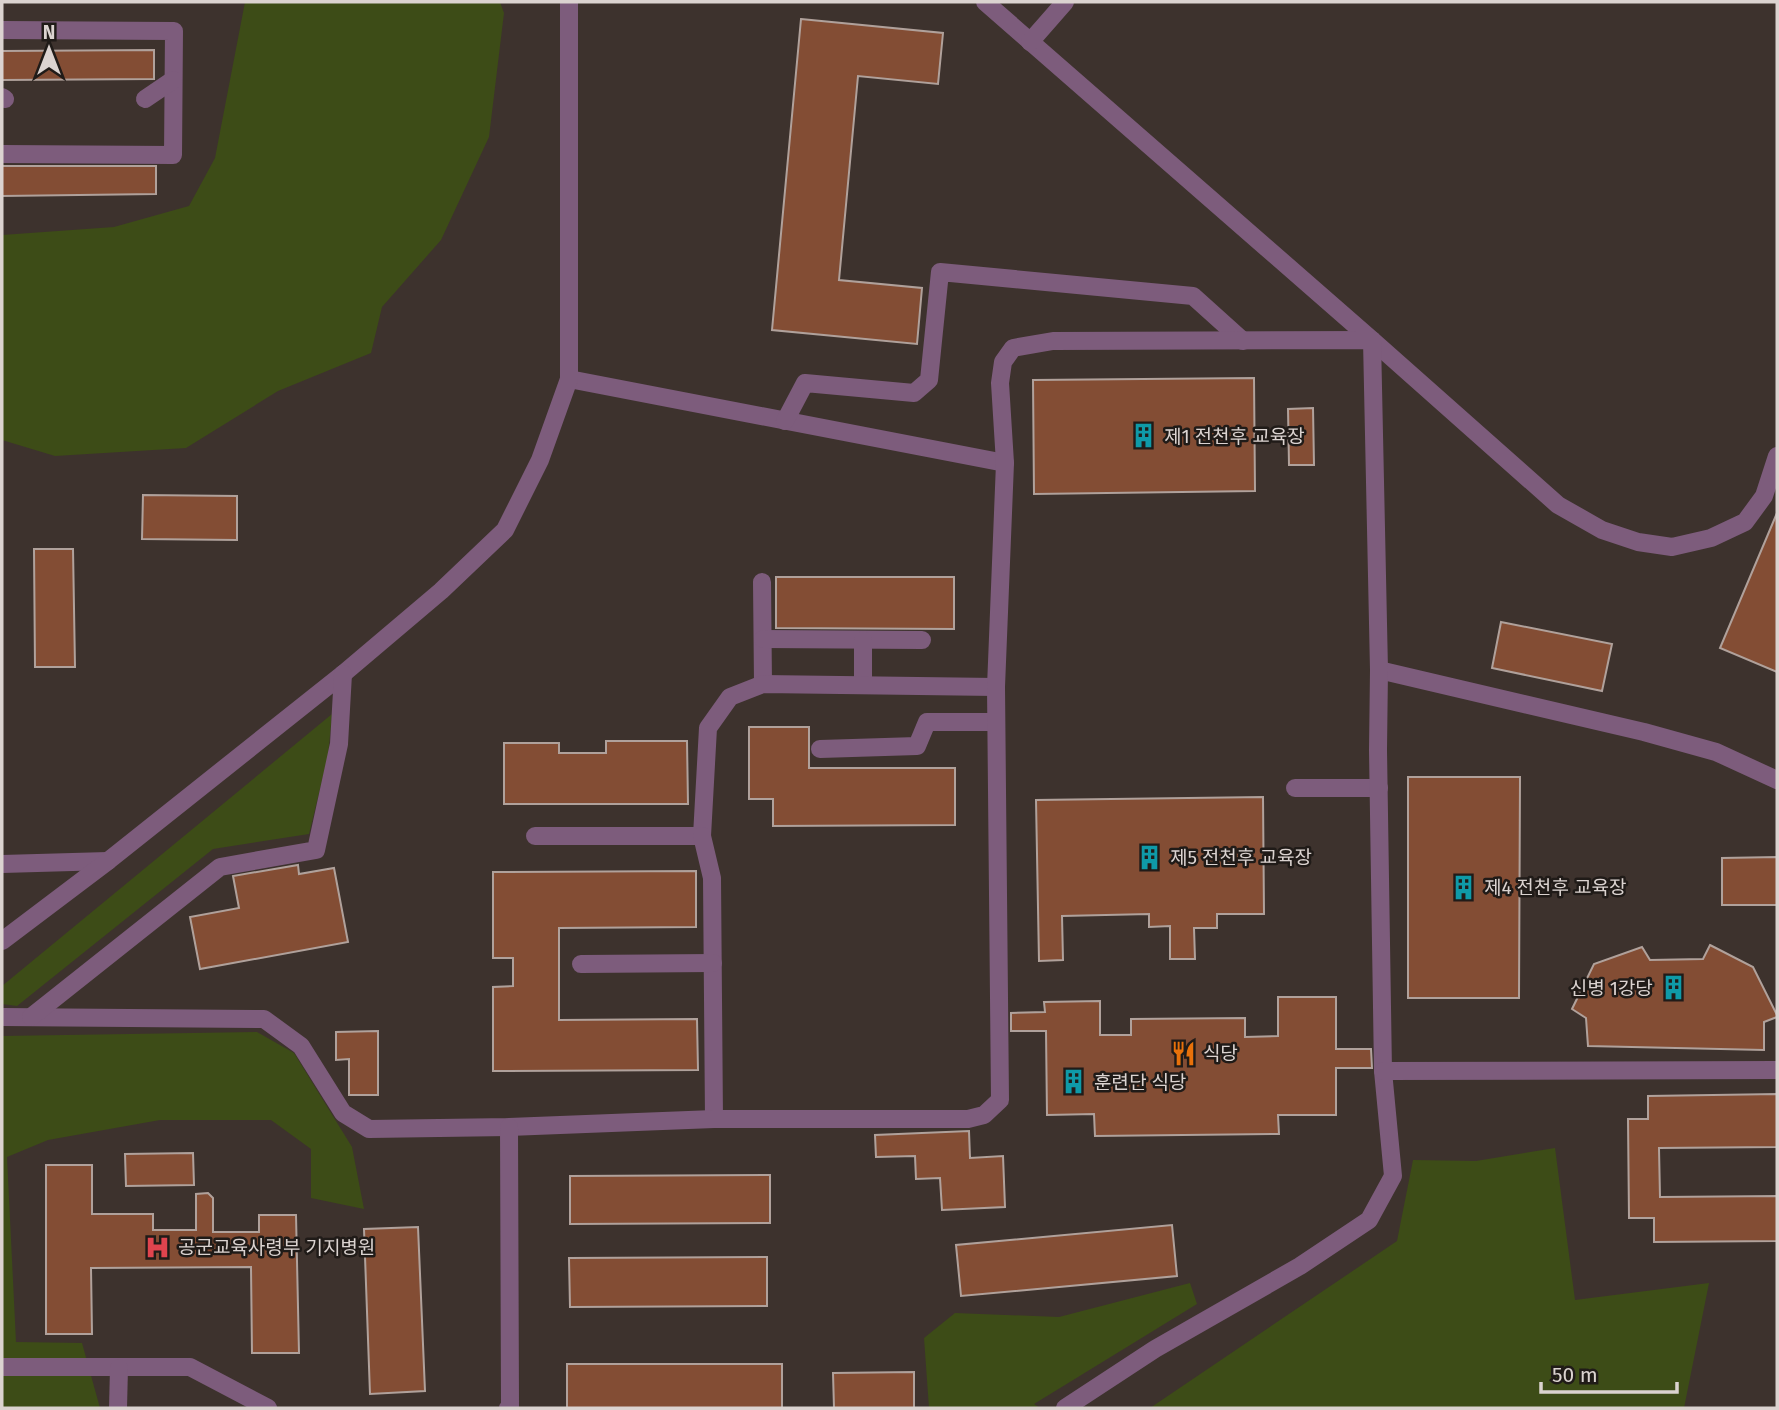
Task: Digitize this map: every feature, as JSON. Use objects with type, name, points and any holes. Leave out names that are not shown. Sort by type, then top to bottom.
[{"type":"street","points":[[2,941],[108,861],[343,674],[441,592],[505,530],[540,460],[569,379],[569,2]]},
{"type":"street","points":[[985,2],[1558,505],[1602,530],[1638,542],[1672,547],[1711,537],[1745,522],[1764,496],[1777,456]]},
{"type":"street","points":[[1030,42],[1065,2]]},
{"type":"street","points":[[2,30],[174,31],[173,155],[2,153]]},
{"type":"street","points":[[145,99],[173,80]]},
{"type":"street","points":[[785,421],[805,383],[914,393],[929,380],[940,272],[1194,296],[1243,341]]},
{"type":"street","points":[[2,1017],[264,1019],[302,1046],[343,1113],[369,1129],[714,1119],[968,1119],[984,1115],[1000,1100],[996,687],[1005,463],[1000,383],[1003,362],[1013,348],[1053,341],[1372,340]]},
{"type":"street","points":[[1065,1408],[1155,1349],[1300,1266],[1369,1220],[1393,1176],[1383,1072],[1372,340]]},
{"type":"street","points":[[569,379],[1005,463]]},
{"type":"street","points":[[762,582],[763,684]]},
{"type":"street","points":[[763,639],[922,640]]},
{"type":"street","points":[[863,640],[863,685]]},
{"type":"street","points":[[1379,670],[1644,732],[1716,752],[1777,780]]},
{"type":"street","points":[[31,1017],[220,867],[316,850],[339,744],[343,674]]},
{"type":"street","points":[[714,1119],[712,878],[702,836],[708,728],[730,697],[763,684],[996,687]]},
{"type":"street","points":[[820,749],[917,746],[927,722],[996,722]]},
{"type":"street","points":[[1295,788],[1379,788]]},
{"type":"street","points":[[535,836],[702,836]]},
{"type":"street","points":[[2,864],[108,861]]},
{"type":"street","points":[[581,964],[713,963]]},
{"type":"street","points":[[1383,1072],[1777,1070]]},
{"type":"street","points":[[508,1408],[509,1127]]},
{"type":"street","points":[[2,1367],[190,1367],[268,1408]]},
{"type":"street","points":[[118,1408],[119,1368]]},
{"type":"green space","points":[[245,2],[500,2],[504,13],[489,137],[441,240],[382,307],[371,353],[278,391],[186,448],[55,456],[2,440],[2,235],[114,227],[189,206],[215,158]]},
{"type":"green space","points":[[332,714],[328,756],[309,834],[213,849],[17,1006],[2,1004],[2,986]]},
{"type":"green space","points":[[257,1032],[294,1053],[352,1147],[364,1209],[311,1198],[311,1149],[271,1120],[160,1120],[48,1140],[7,1157],[16,1342],[82,1343],[100,1408],[2,1408],[2,1036]]},
{"type":"green space","points":[[1555,1148],[1575,1300],[1709,1283],[1684,1408],[1150,1408],[1397,1241],[1413,1160],[1476,1161]]},
{"type":"green space","points":[[1190,1283],[1197,1304],[1034,1404],[1040,1408],[929,1408],[924,1338],[955,1313],[1059,1317]]},
{"type":"building","points":[[801,19],[943,33],[938,84],[858,76],[839,280],[922,288],[917,344],[772,330]]},
{"type":"building","points":[[154,50],[154,79],[2,80],[2,51]]},
{"type":"building","points":[[2,166],[156,166],[156,194],[2,196]]},
{"type":"building","name":"제1 전천후 교육장","points":[[1254,378],[1255,491],[1034,494],[1033,380]]},
{"type":"building","points":[[1313,408],[1314,465],[1289,465],[1288,409]]},
{"type":"building","points":[[143,495],[237,496],[237,540],[142,539]]},
{"type":"building","points":[[1777,513],[1777,672],[1720,648]]},
{"type":"building","points":[[34,549],[73,549],[75,667],[35,667]]},
{"type":"building","points":[[776,577],[954,577],[954,629],[776,628]]},
{"type":"building","points":[[1501,622],[1612,644],[1602,691],[1492,668]]},
{"type":"building","points":[[749,727],[809,727],[809,768],[955,768],[955,825],[773,826],[773,799],[749,799]]},
{"type":"building","points":[[606,741],[687,741],[688,804],[504,804],[504,743],[559,743],[559,753],[606,753]]},
{"type":"building","name":"제4 전천후 교육장","points":[[1408,777],[1520,777],[1519,998],[1408,998]]},
{"type":"building","name":"제5 전천후 교육장","points":[[1263,797],[1264,914],[1217,914],[1217,928],[1194,928],[1195,959],[1170,959],[1170,926],[1149,927],[1149,914],[1062,916],[1063,960],[1039,961],[1036,800]]},
{"type":"building","points":[[1777,857],[1777,905],[1722,905],[1722,858]]},
{"type":"building","points":[[298,865],[299,874],[334,868],[348,942],[200,969],[190,917],[239,908],[233,876]]},
{"type":"building","points":[[696,871],[696,927],[559,928],[559,1020],[697,1019],[698,1070],[493,1071],[493,987],[513,986],[513,958],[493,958],[493,872]]},
{"type":"building","name":"신병 1강당","points":[[1710,945],[1753,967],[1777,1015],[1764,1022],[1764,1050],[1588,1046],[1586,1018],[1572,1009],[1594,964],[1642,947],[1650,960],[1703,959]]},
{"type":"building","points":[[1278,997],[1336,997],[1336,1049],[1371,1049],[1372,1068],[1336,1068],[1336,1115],[1278,1115],[1279,1134],[1095,1136],[1094,1114],[1047,1115],[1046,1031],[1011,1031],[1011,1013],[1045,1012],[1044,1002],[1100,1001],[1100,1035],[1131,1035],[1131,1019],[1245,1018],[1245,1037],[1278,1036]]},
{"type":"building","points":[[378,1031],[378,1095],[349,1095],[349,1059],[336,1060],[336,1032]]},
{"type":"building","points":[[1777,1094],[1777,1147],[1659,1148],[1660,1197],[1777,1196],[1777,1241],[1654,1242],[1654,1218],[1629,1218],[1628,1119],[1648,1119],[1648,1096]]},
{"type":"building","points":[[969,1131],[970,1158],[1003,1156],[1005,1207],[942,1210],[940,1178],[916,1179],[915,1156],[876,1157],[875,1135]]},
{"type":"building","points":[[193,1153],[194,1185],[126,1186],[125,1154]]},
{"type":"building","points":[[46,1165],[92,1165],[92,1214],[153,1214],[153,1230],[196,1230],[196,1194],[208,1193],[213,1198],[213,1232],[259,1232],[259,1215],[296,1215],[299,1353],[252,1353],[251,1267],[91,1268],[92,1334],[46,1334]]},
{"type":"building","points":[[770,1175],[770,1223],[570,1224],[570,1176]]},
{"type":"building","points":[[1172,1225],[1177,1276],[961,1296],[956,1245]]},
{"type":"building","points":[[418,1227],[425,1391],[370,1394],[364,1229]]},
{"type":"building","points":[[767,1257],[767,1306],[570,1307],[569,1258]]},
{"type":"building","points":[[567,1364],[782,1364],[782,1408],[567,1408]]},
{"type":"building","points":[[914,1372],[914,1408],[834,1408],[833,1373]]},
{"type":"place","name":"제1 전천후 교육장","points":[[1144,436]]},
{"type":"place","name":"제5 전천후 교육장","points":[[1150,857]]},
{"type":"place","name":"제4 전천후 교육장","points":[[1464,887]]},
{"type":"place","name":"신병 1강당","points":[[1673,988]]},
{"type":"place","name":"식당","points":[[1183,1053]]},
{"type":"place","name":"훈련단 식당","points":[[1074,1082]]},
{"type":"place","name":"공군교육사령부 기지병원","points":[[158,1247]]}]
